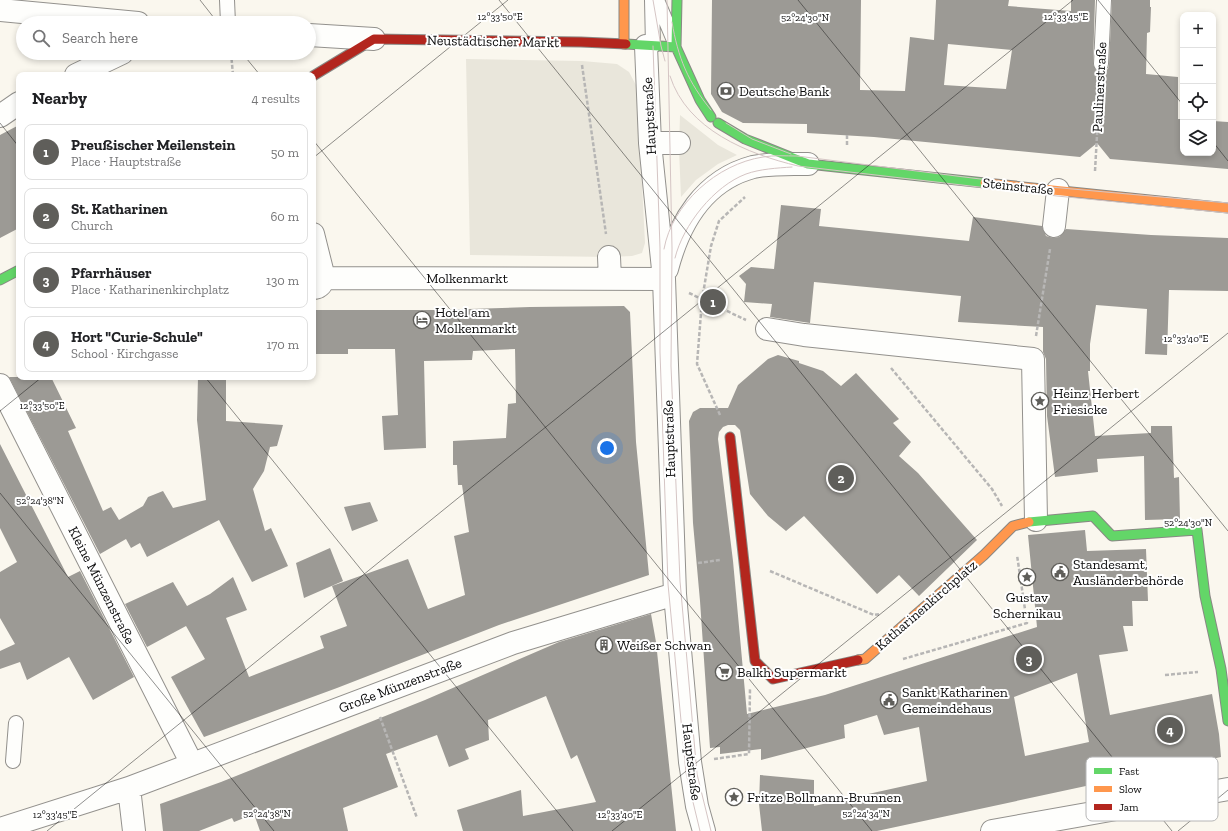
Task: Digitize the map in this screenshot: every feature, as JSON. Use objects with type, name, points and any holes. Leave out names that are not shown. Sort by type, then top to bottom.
[{"type":"street","points":[[624,0],[624,44]]},
{"type":"street","points":[[676,47],[677,0]]},
{"type":"street","points":[[0,10],[64,16]]},
{"type":"street","name":"Neustädtischer Markt","points":[[316,35],[374,39],[624,44],[676,47]]},
{"type":"street","points":[[316,74],[374,39]]},
{"type":"street","name":"Hauptstraße","points":[[649,46],[650,143],[664,279],[673,567],[690,762],[697,806],[704,831]]},
{"type":"street","name":"Steinstraße","points":[[676,47],[700,100],[714,120],[745,139],[808,164]]},
{"type":"street","points":[[82,72],[107,60]]},
{"type":"street","points":[[0,116],[16,105]]},
{"type":"street","points":[[650,143],[679,143]]},
{"type":"street","name":"Steinstraße","points":[[664,279],[679,232],[692,210],[710,191],[732,175],[754,167],[768,164],[808,164],[1228,208]]},
{"type":"street","points":[[1054,226],[1058,190]]},
{"type":"street","points":[[609,257],[610,279]]},
{"type":"street","name":"Molkenmarkt","points":[[316,258],[319,283],[464,277],[664,279]]},
{"type":"street","points":[[0,280],[16,272]]},
{"type":"street","points":[[767,329],[804,335],[1033,359],[1036,520]]},
{"type":"street","name":"Kleine Münzenstraße","points":[[0,385],[192,764]]},
{"type":"street","points":[[730,437],[745,559],[755,661],[761,667]]},
{"type":"street","points":[[1013,526],[1036,520],[1093,516],[1112,536],[1197,530],[1206,596],[1221,669],[1228,721]]},
{"type":"street","name":"Katharinenkirchplatz","points":[[761,667],[773,679],[865,659],[984,555],[1013,526]]},
{"type":"street","name":"Große Münzenstraße","points":[[0,829],[128,788],[513,643],[675,594]]},
{"type":"street","points":[[128,788],[134,831]]},
{"type":"street","points":[[1218,791],[1228,789]]},
{"type":"street","points":[[992,831],[1086,814]]},
{"type":"lane","points":[[227,0],[228,16]]},
{"type":"lane","points":[[649,46],[652,0]]},
{"type":"lane","points":[[657,0],[676,47]]},
{"type":"lane","name":"Paulinerstraße","points":[[1100,64],[1104,0]]},
{"type":"lane","points":[[13,761],[16,723]]},
{"type":"path","points":[[232,60],[233,72]]},
{"type":"path","points":[[582,61],[609,257]]},
{"type":"path","name":"Paulinerstraße","points":[[1096,151],[1100,64]]},
{"type":"path","points":[[730,437],[696,364],[702,300],[710,246],[719,222],[752,193]]},
{"type":"path","points":[[1037,328],[1054,226]]},
{"type":"path","points":[[702,300],[767,329]]},
{"type":"path","points":[[889,366],[992,489],[1013,526],[1027,623],[899,660]]},
{"type":"path","points":[[673,567],[745,559],[874,615],[881,614]]},
{"type":"path","points":[[690,762],[750,754],[748,692],[761,667]]},
{"type":"path","points":[[1165,675],[1202,672]]},
{"type":"path","points":[[381,718],[417,818]]},
{"type":"shaded area","points":[[466,59],[582,61],[617,64],[629,72],[637,87],[645,243],[642,253],[632,256],[609,257],[470,255]]},
{"type":"shaded area","points":[[680,115],[718,145],[737,155],[718,164],[696,180],[681,197],[679,150]]},
{"type":"building","points":[[712,0],[861,0],[860,90],[905,91],[910,37],[934,40],[936,0],[1009,0],[1008,6],[1071,11],[1071,0],[1095,0],[1093,64],[1096,71],[1101,72],[1108,69],[1109,64],[1112,0],[1150,0],[1150,32],[1147,33],[1146,74],[1178,77],[1180,156],[1216,156],[1216,121],[1228,122],[1228,169],[1110,159],[1097,143],[1080,157],[874,137],[807,133],[807,124],[743,123],[722,112],[711,94]],"holes":[[[948,44],[1012,50],[1006,89],[944,85]]]},
{"type":"building","points":[[16,127],[16,230],[0,238],[0,135]]},
{"type":"building","points":[[781,205],[821,209],[819,226],[969,241],[973,217],[1042,226],[1046,236],[1053,238],[1059,237],[1066,229],[1151,235],[1228,238],[1228,291],[1169,290],[1167,355],[1145,354],[1147,309],[1096,305],[1090,344],[1090,371],[1088,371],[1095,436],[1151,433],[1151,426],[1172,426],[1174,478],[1179,477],[1180,519],[1145,520],[1144,456],[1097,459],[1098,472],[1055,477],[1047,416],[1046,359],[1043,352],[1043,327],[958,322],[961,296],[814,282],[810,323],[770,317],[772,304],[744,302],[746,284],[739,276],[751,267],[774,269]]},
{"type":"building","points":[[624,306],[630,312],[636,442],[649,575],[499,625],[337,688],[204,737],[171,677],[205,659],[186,626],[147,647],[125,604],[173,582],[187,606],[210,594],[233,577],[247,610],[226,618],[249,677],[324,648],[320,636],[347,626],[332,586],[408,559],[428,609],[465,595],[454,536],[469,532],[462,485],[458,485],[457,465],[453,465],[453,441],[506,438],[508,404],[516,403],[515,349],[473,351],[472,360],[424,361],[426,448],[384,450],[382,416],[398,415],[395,349],[348,349],[348,354],[316,354],[316,310],[436,310]]},
{"type":"building","points":[[778,355],[799,361],[799,363],[823,371],[841,386],[856,373],[899,419],[893,423],[911,442],[899,456],[918,473],[977,540],[919,596],[899,575],[877,594],[804,516],[786,531],[768,516],[750,494],[740,430],[735,425],[723,427],[719,432],[718,439],[733,561],[747,714],[825,695],[1037,627],[1028,535],[1085,530],[1087,551],[1146,549],[1148,601],[1132,601],[1133,626],[1123,626],[1128,651],[1099,655],[1110,715],[1212,694],[1219,734],[1221,757],[1086,757],[1086,786],[877,831],[762,831],[759,804],[760,775],[814,780],[814,806],[927,781],[919,727],[884,735],[877,715],[844,725],[845,738],[761,760],[761,749],[720,754],[720,747],[710,748],[693,523],[689,421],[693,412],[700,408],[728,408],[738,385],[768,359]],"holes":[[[1077,673],[1089,742],[1025,756],[1014,697]]]},
{"type":"building","points":[[9,377],[16,377],[16,380],[52,380],[76,428],[68,431],[103,511],[111,507],[119,520],[143,506],[148,497],[163,491],[173,508],[206,500],[197,420],[198,380],[226,380],[226,421],[283,425],[277,446],[270,447],[264,471],[253,489],[265,531],[271,528],[288,566],[252,582],[219,520],[147,557],[140,543],[131,548],[126,539],[100,554]]},
{"type":"building","points":[[0,444],[68,577],[80,571],[134,677],[93,700],[69,657],[27,680],[20,662],[0,669],[0,651],[15,644],[0,618],[0,572],[17,562],[0,528]]},
{"type":"building","points":[[370,502],[378,521],[352,531],[344,507]]},
{"type":"building","points":[[330,548],[343,581],[304,598],[296,563]]},
{"type":"building","points":[[651,614],[656,642],[676,831],[463,831],[457,810],[521,790],[523,816],[596,802],[577,755],[571,759],[546,696],[488,720],[489,740],[465,749],[469,759],[449,767],[437,735],[386,754],[398,787],[343,808],[348,831],[260,831],[254,814],[234,822],[232,818],[199,831],[163,831],[160,804],[221,782],[425,700],[559,642]]},
{"type":"tram line","points":[[653,0],[665,61]]},
{"type":"tram line","points":[[667,0],[672,248],[671,366],[680,581],[697,774],[711,831]]},
{"type":"tram line","points":[[672,22],[677,47],[685,69],[696,90],[711,110]]},
{"type":"tram line","points":[[653,46],[660,248],[660,352],[668,584],[686,773],[700,831]]},
{"type":"tram line","points":[[670,76],[678,95],[690,111],[705,125],[722,137],[759,154],[798,166],[1057,196],[1228,213]]},
{"type":"tram line","points":[[726,123],[752,139],[791,154]]},
{"type":"tram line","points":[[664,249],[669,232],[676,217],[699,189],[714,177],[729,168],[746,161],[771,156],[797,156],[1028,185],[1228,203]]},
{"type":"tram line","points":[[675,258],[679,245],[693,220],[712,197],[723,188],[734,180],[751,172],[792,167]]},
{"type":"traffic: fast","points":[[677,0],[676,47],[700,100],[711,117]]},
{"type":"traffic: fast","points":[[626,44],[676,47]]},
{"type":"traffic: fast","points":[[718,123],[745,139],[808,164],[985,183]]},
{"type":"traffic: fast","points":[[0,280],[16,272]]},
{"type":"traffic: fast","points":[[1029,522],[1093,516],[1112,536],[1197,530],[1205,596],[1221,669],[1228,721]]},
{"type":"traffic: slow","points":[[624,0],[624,44]]},
{"type":"traffic: slow","points":[[985,183],[1228,208]]},
{"type":"traffic: slow","points":[[858,660],[865,659],[984,555],[1013,526],[1029,522]]},
{"type":"traffic: jam","points":[[316,74],[374,39],[626,44]]},
{"type":"traffic: jam","points":[[730,437],[755,661],[773,679],[858,660]]},
{"type":"place","name":"Deutsche Bank","points":[[726,91]]},
{"type":"place","name":"Preußischer Meilenstein","points":[[713,302]]},
{"type":"place","name":"Hotel am Molkenmarkt","points":[[422,320]]},
{"type":"place","name":"Heinz Herbert Friesicke","points":[[1040,401]]},
{"type":"place","name":"St. Katharinen","points":[[841,478]]},
{"type":"place","name":"Standesamt, Ausländerbehörde","points":[[1060,572]]},
{"type":"place","name":"Gustav Schernikau","points":[[1027,577]]},
{"type":"place","name":"Weißer Schwan","points":[[604,645]]},
{"type":"place","name":"Pfarrhäuser","points":[[1029,659]]},
{"type":"place","name":"Balkh Supermarkt","points":[[724,672]]},
{"type":"place","name":"Sankt Katharinen Gemeindehaus","points":[[889,700]]},
{"type":"place","name":"Hort \"Curie-Schule\"","points":[[1170,730]]},
{"type":"place","name":"Fritze Bollmann-Brunnen","points":[[734,797]]}]
